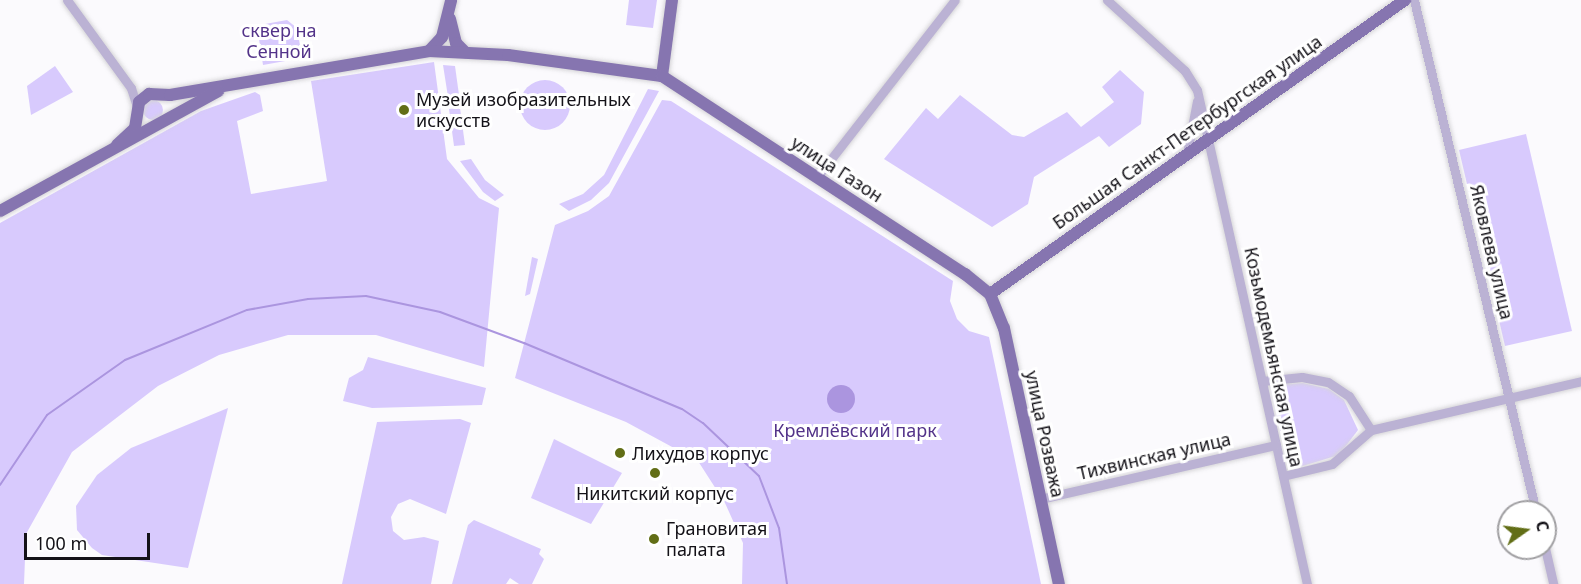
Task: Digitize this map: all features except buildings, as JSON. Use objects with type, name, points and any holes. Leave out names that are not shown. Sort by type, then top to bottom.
[{"type":"main road","points":[[117,145],[135,128],[137,110],[152,94],[233,85],[429,51],[465,52],[662,76],[672,0]]},
{"type":"main road","name":"Большая Санкт-Петербургская улица","points":[[990,294],[1405,0]]},
{"type":"main road","points":[[451,4],[454,38],[465,52]]},
{"type":"main road","points":[[429,51],[442,37],[451,4]]},
{"type":"main road","name":"улица Газон","points":[[662,76],[976,281],[990,294]]},
{"type":"main road","points":[[0,211],[117,145],[233,85]]},
{"type":"main road","points":[[152,94],[168,106],[159,123]]},
{"type":"main road","points":[[137,110],[145,123],[159,123]]},
{"type":"main road","name":"улица Розважа","points":[[990,294],[1004,328],[1059,584]]},
{"type":"street","points":[[67,0],[131,88],[137,110]]},
{"type":"street","points":[[817,177],[956,0]]},
{"type":"street","points":[[1107,0],[1185,71],[1197,90],[1195,128],[1187,153]]},
{"type":"street","name":"Яковлева улица","points":[[1414,0],[1533,500]]},
{"type":"street","points":[[131,88],[152,94]]},
{"type":"street","name":"Козьмодемьянская улица","points":[[1197,90],[1306,584]]},
{"type":"street","points":[[1262,381],[1302,377],[1328,382],[1349,396],[1371,430]]},
{"type":"street","points":[[1283,476],[1342,459],[1371,430],[1581,381]]},
{"type":"street","name":"Тихвинская улица","points":[[1040,499],[1276,445]]},
{"type":"street","points":[[1548,560],[1553,584]]},
{"type":"green space","points":[[629,0],[657,0],[653,28],[626,25]]},
{"type":"green space","name":"сквер на Сенной","points":[[287,20],[297,28],[302,58],[263,65],[258,33],[265,24]]},
{"type":"green space","points":[[434,62],[447,159],[479,198],[499,208],[484,367],[376,335],[288,335],[219,355],[158,386],[72,452],[26,534],[24,584],[0,584],[0,223],[201,111],[255,92],[260,95],[263,111],[237,121],[251,194],[327,181],[311,81]]},
{"type":"green space","points":[[443,65],[455,66],[459,95],[448,97]]},
{"type":"green space","points":[[55,66],[73,92],[31,115],[27,86]]},
{"type":"green space","points":[[1120,70],[1144,92],[1141,124],[1109,147],[1099,136],[1034,177],[1028,204],[992,227],[884,159],[926,108],[938,119],[960,95],[1012,135],[1024,137],[1067,112],[1081,127],[1114,102],[1102,87]]},
{"type":"green space","points":[[550,80],[563,87],[569,95],[569,115],[563,123],[555,129],[540,130],[527,123],[521,115],[520,100],[527,87],[535,81]]},
{"type":"green space","points":[[648,89],[659,91],[609,183],[591,200],[569,211],[559,204],[583,194],[604,175]]},
{"type":"green space","points":[[149,100],[157,100],[163,106],[163,114],[157,120],[149,120],[143,114],[143,106]]},
{"type":"green space","name":"Кремлёвский парк","points":[[662,100],[671,101],[953,281],[950,301],[957,319],[969,331],[989,337],[1041,584],[742,584],[743,543],[725,503],[698,461],[626,422],[515,378],[555,225],[588,211],[609,196]]},
{"type":"green space","points":[[460,108],[465,145],[454,146],[449,109]]},
{"type":"green space","points":[[1526,134],[1572,331],[1505,346],[1459,150]]},
{"type":"green space","points":[[471,159],[485,180],[504,195],[495,201],[483,192],[460,161]]},
{"type":"green space","points":[[532,257],[538,259],[530,294],[525,296]]},
{"type":"green space","points":[[368,357],[486,388],[482,405],[372,408],[343,401],[349,378],[363,370]]},
{"type":"green space","points":[[1303,383],[1329,389],[1344,400],[1358,430],[1339,455],[1296,468],[1288,466],[1270,385]]},
{"type":"green space","points":[[228,408],[188,568],[102,555],[92,548],[77,530],[76,506],[97,475],[131,448]]},
{"type":"green space","points":[[460,419],[471,423],[446,514],[410,499],[398,504],[391,517],[393,531],[404,540],[424,537],[439,541],[431,584],[342,584],[377,422]]},
{"type":"green space","points":[[554,439],[622,473],[591,524],[531,498]]},
{"type":"green space","points":[[474,520],[541,549],[539,554],[544,559],[532,584],[519,584],[510,578],[506,584],[452,584],[468,525]]},
{"type":"shaded area","points":[[841,385],[851,389],[855,399],[851,409],[841,413],[831,409],[827,399],[831,389]]},
{"type":"waterway","points":[[0,485],[47,415],[125,360],[247,310],[308,299],[366,296],[440,312],[524,343],[682,409],[703,423],[759,476],[779,528],[787,584]]},
{"type":"place","name":"Музей изобразительных искусств","points":[[404,110]]},
{"type":"place","name":"Лихудов корпус","points":[[620,453]]},
{"type":"place","name":"Никитский корпус","points":[[655,473]]},
{"type":"place","name":"Грановитая палата","points":[[654,539]]}]
